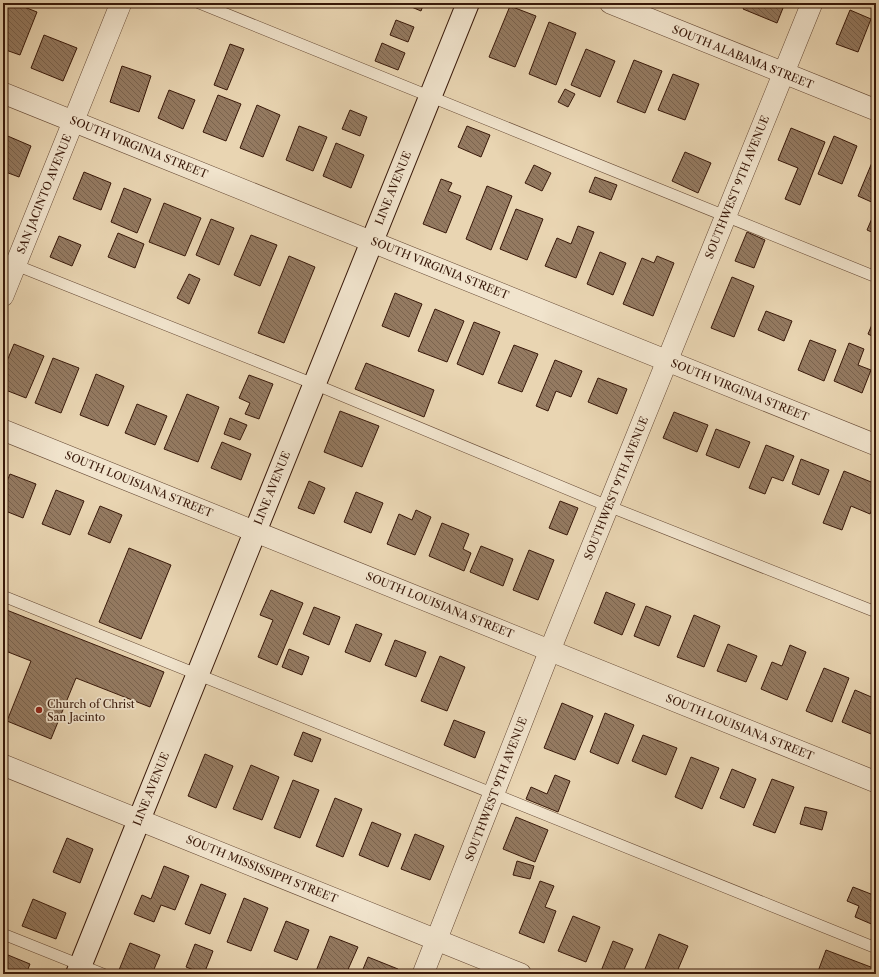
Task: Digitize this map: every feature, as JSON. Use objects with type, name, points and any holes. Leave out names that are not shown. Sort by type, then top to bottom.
[{"type":"main road","name":"LINE AVENUE","points":[[78,969],[468,3]]},
{"type":"street","name":"SAN JACINTO AVENUE","points":[[3,296],[9,262],[73,121],[121,3]]},
{"type":"street","name":"SOUTH ALABAMA STREET","points":[[610,3],[876,110]]},
{"type":"street","name":"SOUTHWEST 9TH AVENUE","points":[[423,974],[550,650],[812,3]]},
{"type":"street","name":"SOUTH VIRGINIA STREET","points":[[3,93],[876,445]]},
{"type":"street","name":"SOUTH LOUISIANA STREET","points":[[3,430],[876,782]]},
{"type":"street","name":"SOUTH MISSISSIPPI STREET","points":[[3,765],[520,974]]},
{"type":"lane","points":[[199,3],[876,277]]},
{"type":"lane","points":[[9,262],[314,384],[608,506],[876,612]]},
{"type":"lane","points":[[3,596],[876,948]]},
{"type":"lane","points":[[3,934],[78,969],[103,974]]},
{"type":"building","points":[[7,3],[14,3],[37,12],[20,55],[3,49],[3,14]]},
{"type":"building","points":[[402,3],[424,3],[421,11]]},
{"type":"building","points":[[746,3],[785,3],[777,23],[743,9]]},
{"type":"building","points":[[510,6],[536,16],[515,67],[489,57]]},
{"type":"building","points":[[850,10],[871,19],[858,52],[836,44]]},
{"type":"building","points":[[396,20],[414,27],[408,42],[390,35]]},
{"type":"building","points":[[549,22],[576,33],[556,85],[529,74]]},
{"type":"building","points":[[44,35],[77,48],[63,81],[31,68]]},
{"type":"building","points":[[382,43],[405,53],[398,70],[375,61]]},
{"type":"building","points":[[230,44],[244,49],[227,90],[214,85]]},
{"type":"building","points":[[586,49],[615,61],[600,97],[571,85]]},
{"type":"building","points":[[634,60],[662,71],[645,113],[617,102]]},
{"type":"building","points":[[122,66],[151,76],[139,112],[110,102]]},
{"type":"building","points":[[673,74],[699,84],[685,120],[658,110]]},
{"type":"building","points":[[565,89],[575,94],[568,107],[558,102]]},
{"type":"building","points":[[169,90],[195,100],[183,129],[158,118]]},
{"type":"building","points":[[218,95],[241,104],[226,141],[203,132]]},
{"type":"building","points":[[257,105],[280,115],[263,157],[240,148]]},
{"type":"building","points":[[350,110],[367,117],[360,136],[342,129]]},
{"type":"building","points":[[299,126],[327,137],[313,171],[286,160]]},
{"type":"building","points":[[467,126],[490,135],[481,157],[458,147]]},
{"type":"building","points":[[791,128],[825,142],[800,205],[785,199],[798,168],[778,160]]},
{"type":"building","points":[[3,134],[31,146],[19,177],[3,171]]},
{"type":"building","points":[[834,136],[857,146],[842,184],[818,174]]},
{"type":"building","points":[[336,143],[364,155],[351,188],[323,176]]},
{"type":"building","points":[[685,152],[711,163],[698,193],[672,181]]},
{"type":"building","points":[[876,153],[876,204],[858,196]]},
{"type":"building","points":[[534,165],[551,173],[542,191],[525,183]]},
{"type":"building","points":[[84,172],[111,183],[101,210],[73,199]]},
{"type":"building","points":[[595,177],[617,185],[611,200],[589,192]]},
{"type":"building","points":[[441,179],[452,183],[448,191],[461,196],[446,233],[423,224]]},
{"type":"building","points":[[487,186],[512,196],[491,250],[466,239]]},
{"type":"building","points":[[124,188],[151,199],[137,233],[111,222]]},
{"type":"building","points":[[164,203],[201,218],[185,256],[149,242]]},
{"type":"building","points":[[516,209],[543,219],[527,260],[500,249]]},
{"type":"building","points":[[876,209],[876,234],[867,230]]},
{"type":"building","points":[[211,219],[234,228],[219,265],[196,255]]},
{"type":"building","points":[[578,226],[594,232],[576,278],[545,266],[557,238],[571,244]]},
{"type":"building","points":[[747,232],[765,240],[754,268],[735,261]]},
{"type":"building","points":[[118,233],[144,244],[135,268],[108,257]]},
{"type":"building","points":[[251,235],[277,245],[260,286],[234,275]]},
{"type":"building","points":[[59,236],[81,245],[72,266],[50,257]]},
{"type":"building","points":[[600,252],[626,263],[613,295],[587,284]]},
{"type":"building","points":[[289,256],[315,267],[284,343],[258,333]]},
{"type":"building","points":[[657,256],[674,263],[653,316],[623,304],[642,258],[654,263]]},
{"type":"building","points":[[189,274],[200,279],[189,304],[177,298]]},
{"type":"building","points":[[732,277],[754,286],[734,337],[711,328]]},
{"type":"building","points":[[395,293],[422,304],[409,337],[382,326]]},
{"type":"building","points":[[435,309],[464,321],[447,362],[418,351]]},
{"type":"building","points":[[766,311],[792,321],[784,341],[758,330]]},
{"type":"building","points":[[874,320],[876,321],[876,338],[868,334]]},
{"type":"building","points":[[474,322],[500,332],[483,375],[457,364]]},
{"type":"building","points":[[810,340],[836,350],[824,381],[798,370]]},
{"type":"building","points":[[849,343],[864,349],[858,365],[871,370],[862,393],[834,381]]},
{"type":"building","points":[[14,344],[44,356],[26,398],[3,389],[3,359],[7,361]]},
{"type":"building","points":[[514,345],[538,354],[522,392],[498,383]]},
{"type":"building","points":[[53,358],[79,368],[61,413],[35,403]]},
{"type":"building","points":[[555,360],[582,371],[571,397],[556,391],[548,411],[536,406]]},
{"type":"building","points":[[366,363],[434,390],[424,417],[355,389]]},
{"type":"building","points":[[96,374],[124,386],[108,426],[80,415]]},
{"type":"building","points":[[249,375],[273,384],[259,419],[245,414],[250,403],[239,398]]},
{"type":"building","points":[[598,378],[627,389],[617,414],[588,402]]},
{"type":"building","points":[[187,394],[219,407],[198,462],[164,449]]},
{"type":"building","points":[[137,404],[167,416],[155,445],[125,433]]},
{"type":"building","points":[[340,411],[379,426],[362,467],[324,452]]},
{"type":"building","points":[[674,412],[708,425],[697,452],[663,438]]},
{"type":"building","points":[[230,418],[247,425],[240,440],[224,434]]},
{"type":"building","points":[[716,429],[750,442],[739,468],[706,455]]},
{"type":"building","points":[[222,442],[251,454],[241,480],[211,468]]},
{"type":"building","points":[[766,445],[794,456],[783,481],[772,477],[765,494],[749,488]]},
{"type":"building","points":[[801,459],[829,470],[819,495],[792,484]]},
{"type":"building","points":[[844,471],[876,484],[876,499],[870,514],[851,506],[842,530],[823,523]]},
{"type":"building","points":[[10,474],[36,484],[23,518],[3,510],[3,491]]},
{"type":"building","points":[[309,481],[325,488],[314,514],[298,508]]},
{"type":"building","points":[[56,490],[84,501],[70,535],[42,524]]},
{"type":"building","points":[[356,492],[383,503],[371,533],[344,522]]},
{"type":"building","points":[[560,501],[578,508],[567,535],[549,528]]},
{"type":"building","points":[[100,506],[122,515],[110,543],[88,534]]},
{"type":"building","points":[[416,510],[431,517],[415,555],[387,544],[399,514],[412,520]]},
{"type":"building","points":[[442,523],[469,534],[463,549],[471,553],[464,571],[429,556]]},
{"type":"building","points":[[481,546],[513,559],[503,586],[470,572]]},
{"type":"building","points":[[129,548],[171,565],[141,639],[99,622]]},
{"type":"building","points":[[529,550],[554,560],[538,600],[513,590]]},
{"type":"building","points":[[271,590],[303,603],[277,665],[258,657],[273,620],[260,615]]},
{"type":"building","points":[[606,592],[635,604],[622,635],[594,623]]},
{"type":"building","points":[[646,606],[671,616],[659,646],[634,636]]},
{"type":"building","points":[[314,607],[340,617],[329,645],[303,634]]},
{"type":"building","points":[[4,609],[164,672],[150,707],[76,678],[51,739],[7,721],[31,661],[3,650]]},
{"type":"building","points":[[694,615],[720,626],[704,667],[677,657]]},
{"type":"building","points":[[356,624],[382,634],[370,662],[345,652]]},
{"type":"building","points":[[395,640],[426,652],[416,677],[385,665]]},
{"type":"building","points":[[728,644],[757,656],[746,682],[717,671]]},
{"type":"building","points":[[790,645],[806,652],[787,700],[761,689],[772,662],[782,666]]},
{"type":"building","points":[[289,649],[309,657],[302,675],[282,667]]},
{"type":"building","points":[[440,656],[465,667],[447,711],[421,701]]},
{"type":"building","points":[[824,668],[849,678],[832,722],[806,711]]},
{"type":"building","points":[[855,690],[876,699],[876,736],[842,722]]},
{"type":"building","points":[[562,703],[593,716],[575,760],[544,748]]},
{"type":"building","points":[[605,713],[634,725],[618,764],[590,752]]},
{"type":"building","points":[[454,720],[485,732],[475,758],[444,745]]},
{"type":"building","points":[[303,732],[321,739],[312,762],[294,755]]},
{"type":"building","points":[[643,735],[677,748],[666,775],[632,761]]},
{"type":"building","points":[[205,754],[233,766],[216,808],[188,796]]},
{"type":"building","points":[[691,757],[719,768],[702,809],[675,797]]},
{"type":"building","points":[[251,765],[279,777],[262,820],[233,809]]},
{"type":"building","points":[[732,769],[756,779],[744,808],[720,798]]},
{"type":"building","points":[[555,775],[570,781],[558,812],[526,799],[531,787],[547,794]]},
{"type":"building","points":[[772,779],[794,787],[775,833],[753,825]]},
{"type":"building","points":[[293,780],[319,790],[300,838],[274,828]]},
{"type":"building","points":[[335,798],[362,809],[343,857],[316,846]]},
{"type":"building","points":[[805,807],[827,812],[822,830],[800,824]]},
{"type":"building","points":[[516,817],[548,830],[535,862],[503,849]]},
{"type":"building","points":[[372,822],[401,834],[388,867],[359,855]]},
{"type":"building","points":[[415,834],[444,846],[430,880],[401,869]]},
{"type":"building","points":[[67,838],[93,849],[80,883],[53,872]]},
{"type":"building","points":[[517,861],[534,866],[530,879],[513,875]]},
{"type":"building","points":[[164,866],[189,876],[175,910],[161,905],[154,922],[134,914],[142,895],[151,899]]},
{"type":"building","points":[[540,881],[554,886],[545,907],[556,911],[544,943],[519,933]]},
{"type":"building","points":[[201,884],[226,894],[210,934],[185,924]]},
{"type":"building","points":[[853,887],[876,896],[876,926],[855,917],[859,906],[847,901]]},
{"type":"building","points":[[244,898],[268,908],[251,951],[227,942]]},
{"type":"building","points":[[33,899],[66,913],[56,939],[22,926]]},
{"type":"building","points":[[573,916],[600,927],[586,962],[558,951]]},
{"type":"building","points":[[286,921],[309,930],[297,960],[274,951]]},
{"type":"building","points":[[659,934],[688,946],[676,974],[643,974]]},
{"type":"building","points":[[330,936],[358,947],[346,974],[323,974],[316,971]]},
{"type":"building","points":[[613,941],[633,949],[622,974],[608,974],[601,971]]},
{"type":"building","points":[[130,943],[160,955],[152,974],[130,974],[119,970]]},
{"type":"building","points":[[195,944],[213,951],[204,974],[186,967]]},
{"type":"building","points":[[826,950],[876,969],[874,974],[817,974]]},
{"type":"building","points":[[8,955],[30,964],[26,974],[3,974],[3,967]]},
{"type":"building","points":[[368,957],[398,969],[397,974],[361,974]]},
{"type":"place","name":"Church of Christ San Jacinto","points":[[39,710]]}]
